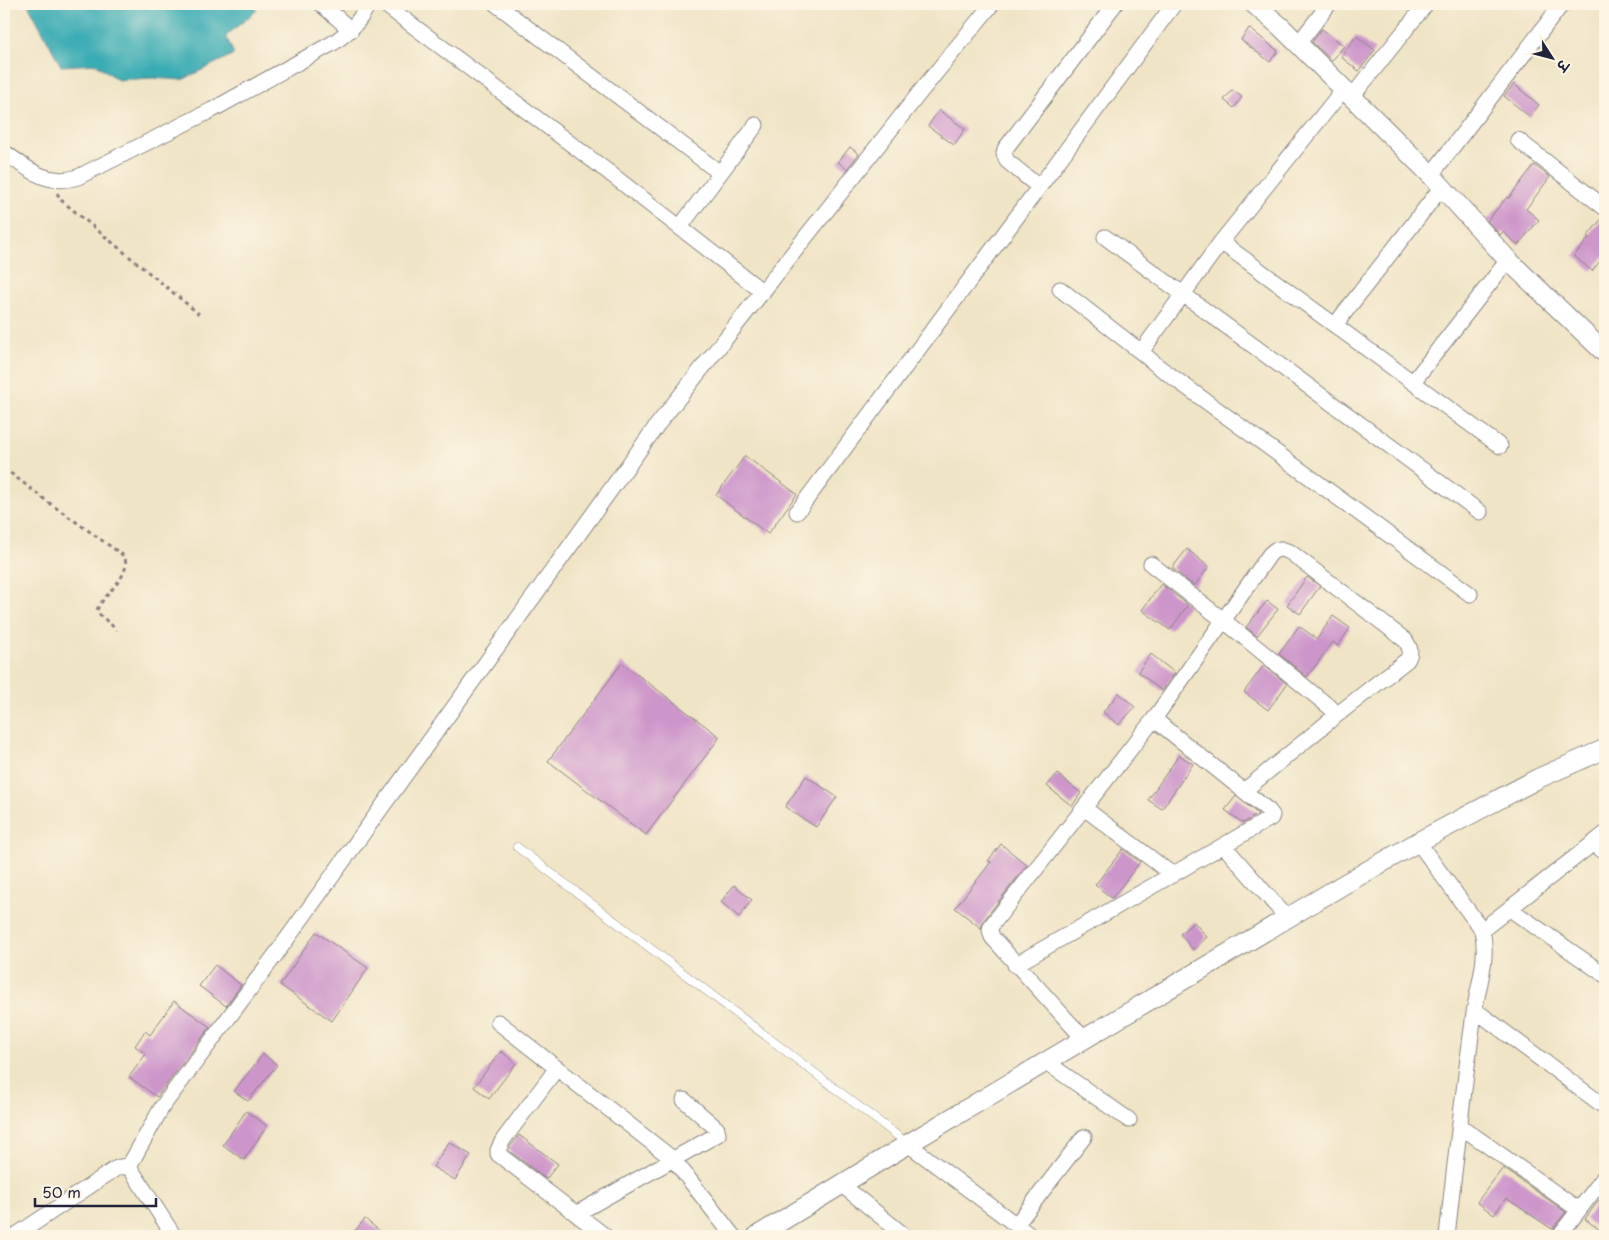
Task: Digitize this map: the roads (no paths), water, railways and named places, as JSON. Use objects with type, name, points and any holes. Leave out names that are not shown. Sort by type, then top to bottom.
[{"type":"street","points":[[321,4],[351,30]]},
{"type":"street","points":[[4,152],[39,176],[52,180],[68,181],[212,110],[333,43],[351,30],[363,16],[368,4]]},
{"type":"street","points":[[384,4],[680,227],[763,292]]},
{"type":"street","points":[[496,4],[720,174]]},
{"type":"street","points":[[128,1168],[162,1108],[299,923],[658,424],[992,4]]},
{"type":"street","points":[[1039,188],[1008,161],[1004,154],[1005,149],[1115,4]]},
{"type":"street","points":[[797,512],[1174,4]]},
{"type":"street","points":[[1254,4],[1298,44],[1436,182],[1508,260],[1605,353]]},
{"type":"street","points":[[1298,44],[1329,4]]},
{"type":"street","points":[[1141,352],[1181,294],[1221,242],[1426,4]]},
{"type":"street","points":[[1335,325],[1562,4]]},
{"type":"street","points":[[680,227],[756,125]]},
{"type":"street","points":[[1518,140],[1605,208]]},
{"type":"street","points":[[1105,237],[1480,512]]},
{"type":"street","points":[[1221,242],[1500,446]]},
{"type":"street","points":[[1413,382],[1508,260]]},
{"type":"street","points":[[1060,289],[1159,367],[1470,594]]},
{"type":"street","points":[[1084,1039],[992,938],[991,926],[1154,719],[1270,554],[1274,550],[1281,549],[1290,552],[1405,640],[1411,650],[1407,660],[1244,790]]},
{"type":"street","points":[[1151,564],[1224,620],[1338,714]]},
{"type":"street","points":[[1015,965],[1269,821],[1272,816],[1269,810],[1154,719]]},
{"type":"street","points":[[757,1236],[1084,1039],[1418,842],[1539,778],[1605,749]]},
{"type":"street","points":[[1084,808],[1173,875]]},
{"type":"street","points":[[1482,930],[1599,848],[1605,834]]},
{"type":"street","points":[[1418,842],[1482,930],[1485,955],[1475,1010],[1460,1126],[1451,1234]]},
{"type":"street","points":[[1224,846],[1288,919]]},
{"type":"street","points":[[1510,909],[1605,975]]},
{"type":"street","points":[[1475,1010],[1605,1107]]},
{"type":"street","points":[[498,1022],[674,1160],[733,1236]]},
{"type":"street","points":[[1046,1062],[1129,1120]]},
{"type":"street","points":[[558,1068],[503,1140],[498,1154],[605,1236]]},
{"type":"street","points":[[576,1214],[674,1160],[718,1133],[715,1126],[684,1100]]},
{"type":"street","points":[[1460,1126],[1579,1210]]},
{"type":"street","points":[[1016,1224],[1084,1137]]},
{"type":"street","points":[[908,1144],[1031,1236]]},
{"type":"street","points":[[14,1236],[114,1169],[122,1166],[132,1171],[174,1236]]},
{"type":"street","points":[[1559,1236],[1605,1176]]},
{"type":"street","points":[[842,1185],[905,1236]]},
{"type":"lane","points":[[517,847],[908,1144]]},
{"type":"water","points":[[28,4],[251,4],[257,10],[226,36],[234,54],[182,80],[153,78],[118,80],[96,64],[61,66]]}]
